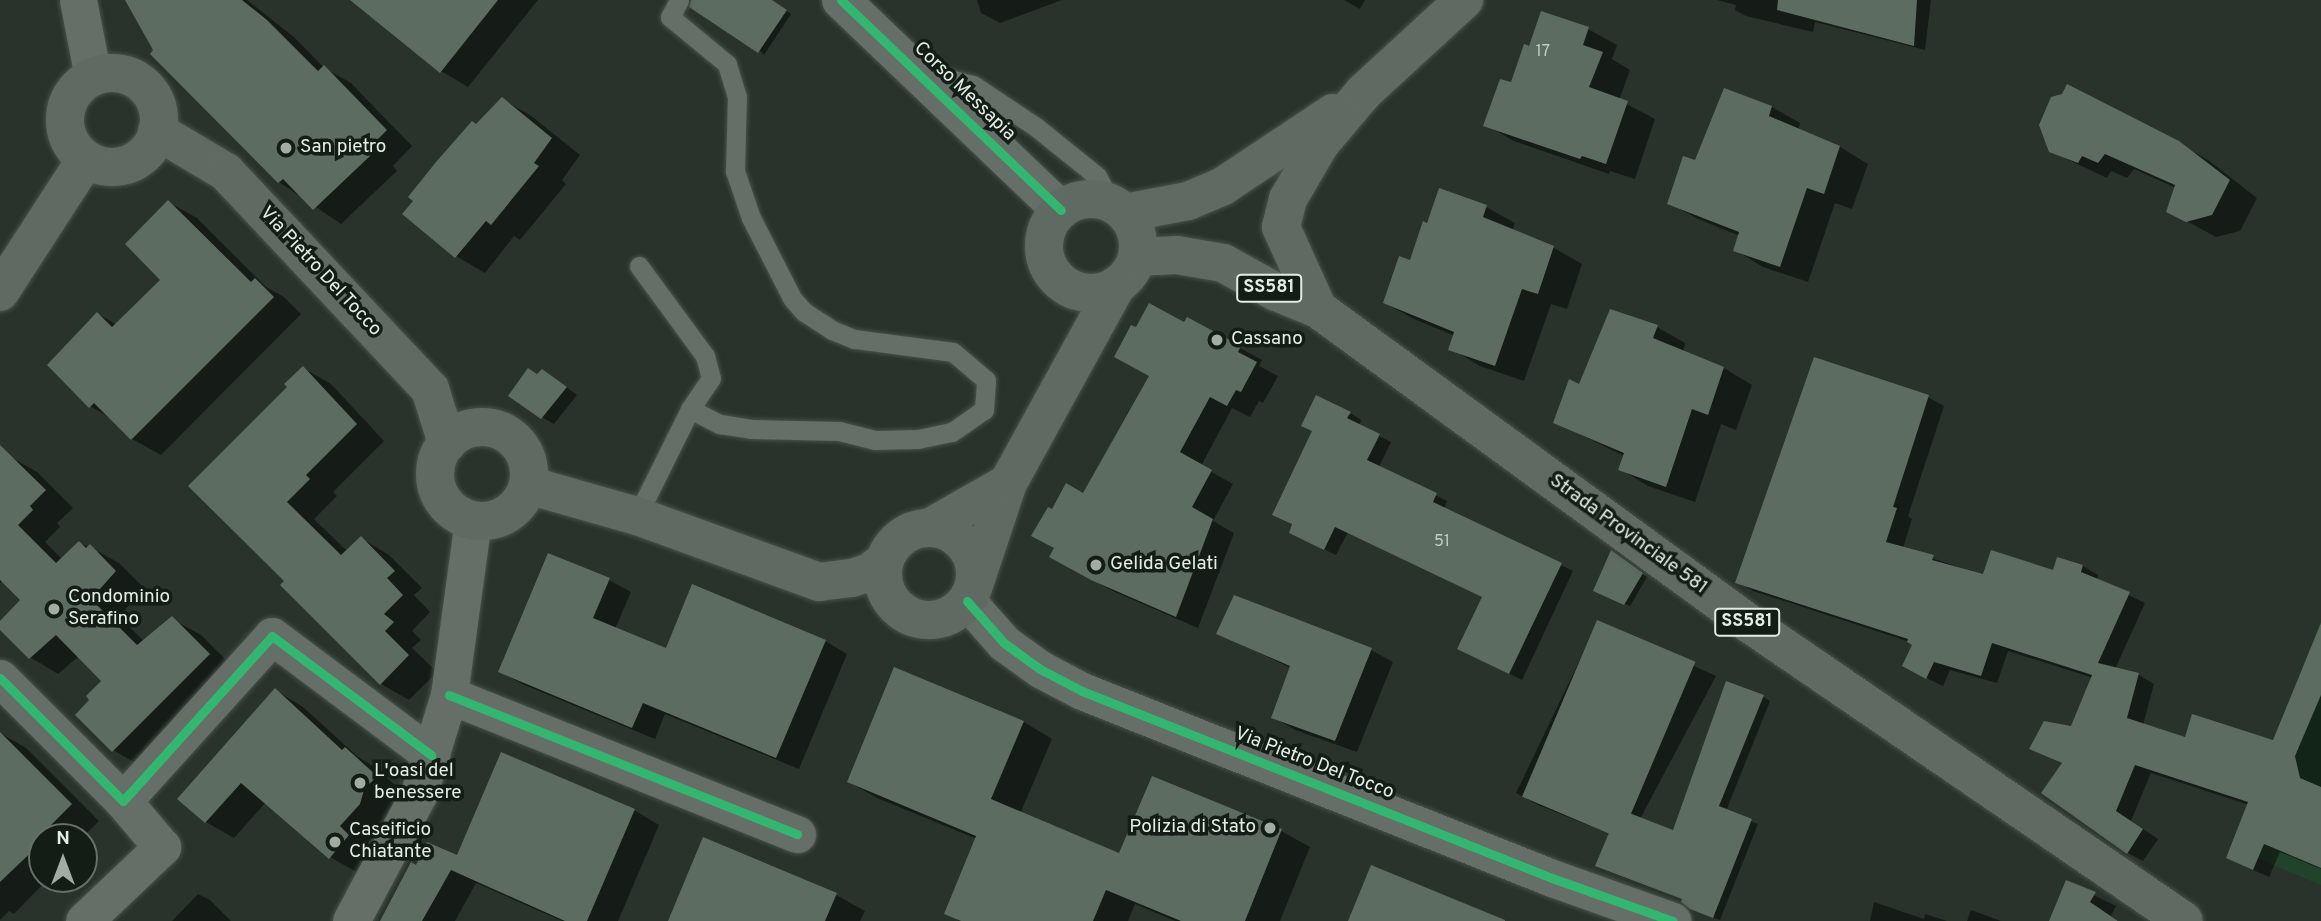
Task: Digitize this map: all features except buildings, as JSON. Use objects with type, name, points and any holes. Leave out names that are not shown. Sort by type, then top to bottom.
[{"type":"main road","points":[[1223,263],[1242,260],[1262,250],[1281,227],[1288,199],[1320,144],[1364,92],[1402,54],[1464,0]]},
{"type":"main road","points":[[122,74],[147,89],[159,116],[157,131],[151,145],[129,163],[100,165],[86,159],[68,137],[66,109],[76,90],[93,77],[122,74]]},
{"type":"main road","points":[[1062,382],[1067,336],[1058,279],[1045,257],[1044,244],[1052,220],[1061,210],[1086,199],[1118,209],[1188,201],[1223,186],[1364,92]]},
{"type":"main road","name":"Via Pietro Del Tocco","points":[[157,131],[226,172],[430,389],[447,443]]},
{"type":"main road","points":[[0,292],[86,159]]},
{"type":"main road","points":[[1223,186],[1253,188],[1263,194],[1281,227]]},
{"type":"main road","points":[[884,561],[885,589],[902,612],[916,618],[944,618],[970,593],[1008,483],[1062,382],[1127,271],[1138,241],[1134,226],[1118,209]]},
{"type":"main road","name":"SS581","points":[[1281,227],[1318,309]]},
{"type":"main road","name":"SS581","points":[[1127,271],[1177,255],[1223,263],[1276,292],[1318,309]]},
{"type":"main road","points":[[1058,279],[1071,288],[1086,292],[1102,291],[1127,271]]},
{"type":"main road","name":"Strada Provinciale 581","points":[[1318,309],[1747,622],[2184,921]]},
{"type":"main road","points":[[474,428],[490,428],[504,433],[525,455],[529,470],[528,485],[514,510],[494,519],[473,520],[449,507],[436,482],[436,468],[447,443],[459,433],[474,428]]},
{"type":"main road","points":[[929,528],[1008,483]]},
{"type":"main road","points":[[528,485],[637,516],[819,582],[861,575],[884,561],[901,537],[914,530],[942,530],[965,545],[972,558],[970,593]]},
{"type":"street","points":[[78,0],[93,77]]},
{"type":"street","name":"Corso Messapia","points":[[841,0],[1061,210]]},
{"type":"street","points":[[351,921],[419,793],[431,755],[449,695],[473,520]]},
{"type":"street","name":"Via Pietro Del Tocco","points":[[970,593],[1004,643],[1040,669],[1082,691],[1552,878],[1673,921]]},
{"type":"street","points":[[123,801],[272,636],[431,755]]},
{"type":"street","points":[[0,678],[123,801],[162,847],[83,921]]},
{"type":"street","points":[[449,695],[797,834]]},
{"type":"lane","points":[[679,0],[670,17],[727,64],[737,97],[735,171],[751,218],[792,298],[804,312],[832,330],[854,339],[953,352],[986,380],[984,410],[952,432],[918,439],[874,440],[839,431],[750,429],[720,424],[690,409]]},
{"type":"lane","points":[[919,72],[973,85],[1036,127],[1097,176],[1118,209]]},
{"type":"lane","points":[[637,516],[690,409],[711,379],[705,356],[639,266]]},
{"type":"green space","points":[[2321,620],[2321,885],[2232,848]]},
{"type":"cycle path","points":[[841,0],[1061,210]]},
{"type":"cycle path","points":[[967,601],[1004,643],[1040,669],[1082,691],[1552,878],[1673,921]]},
{"type":"cycle path","points":[[0,678],[123,801],[272,636],[431,755]]},
{"type":"cycle path","points":[[449,695],[797,834]]},
{"type":"place","name":"San pietro","points":[[286,148]]},
{"type":"place","name":"Cassano","points":[[1217,340]]},
{"type":"place","name":"Gelida Gelati","points":[[1096,565]]},
{"type":"place","name":"Condominio Serafino","points":[[54,609]]},
{"type":"place","name":"L'oasi del benessere","points":[[360,783]]},
{"type":"place","name":"Polizia di Stato","points":[[1270,828]]},
{"type":"place","name":"Caseificio Chiatante","points":[[335,842]]}]
